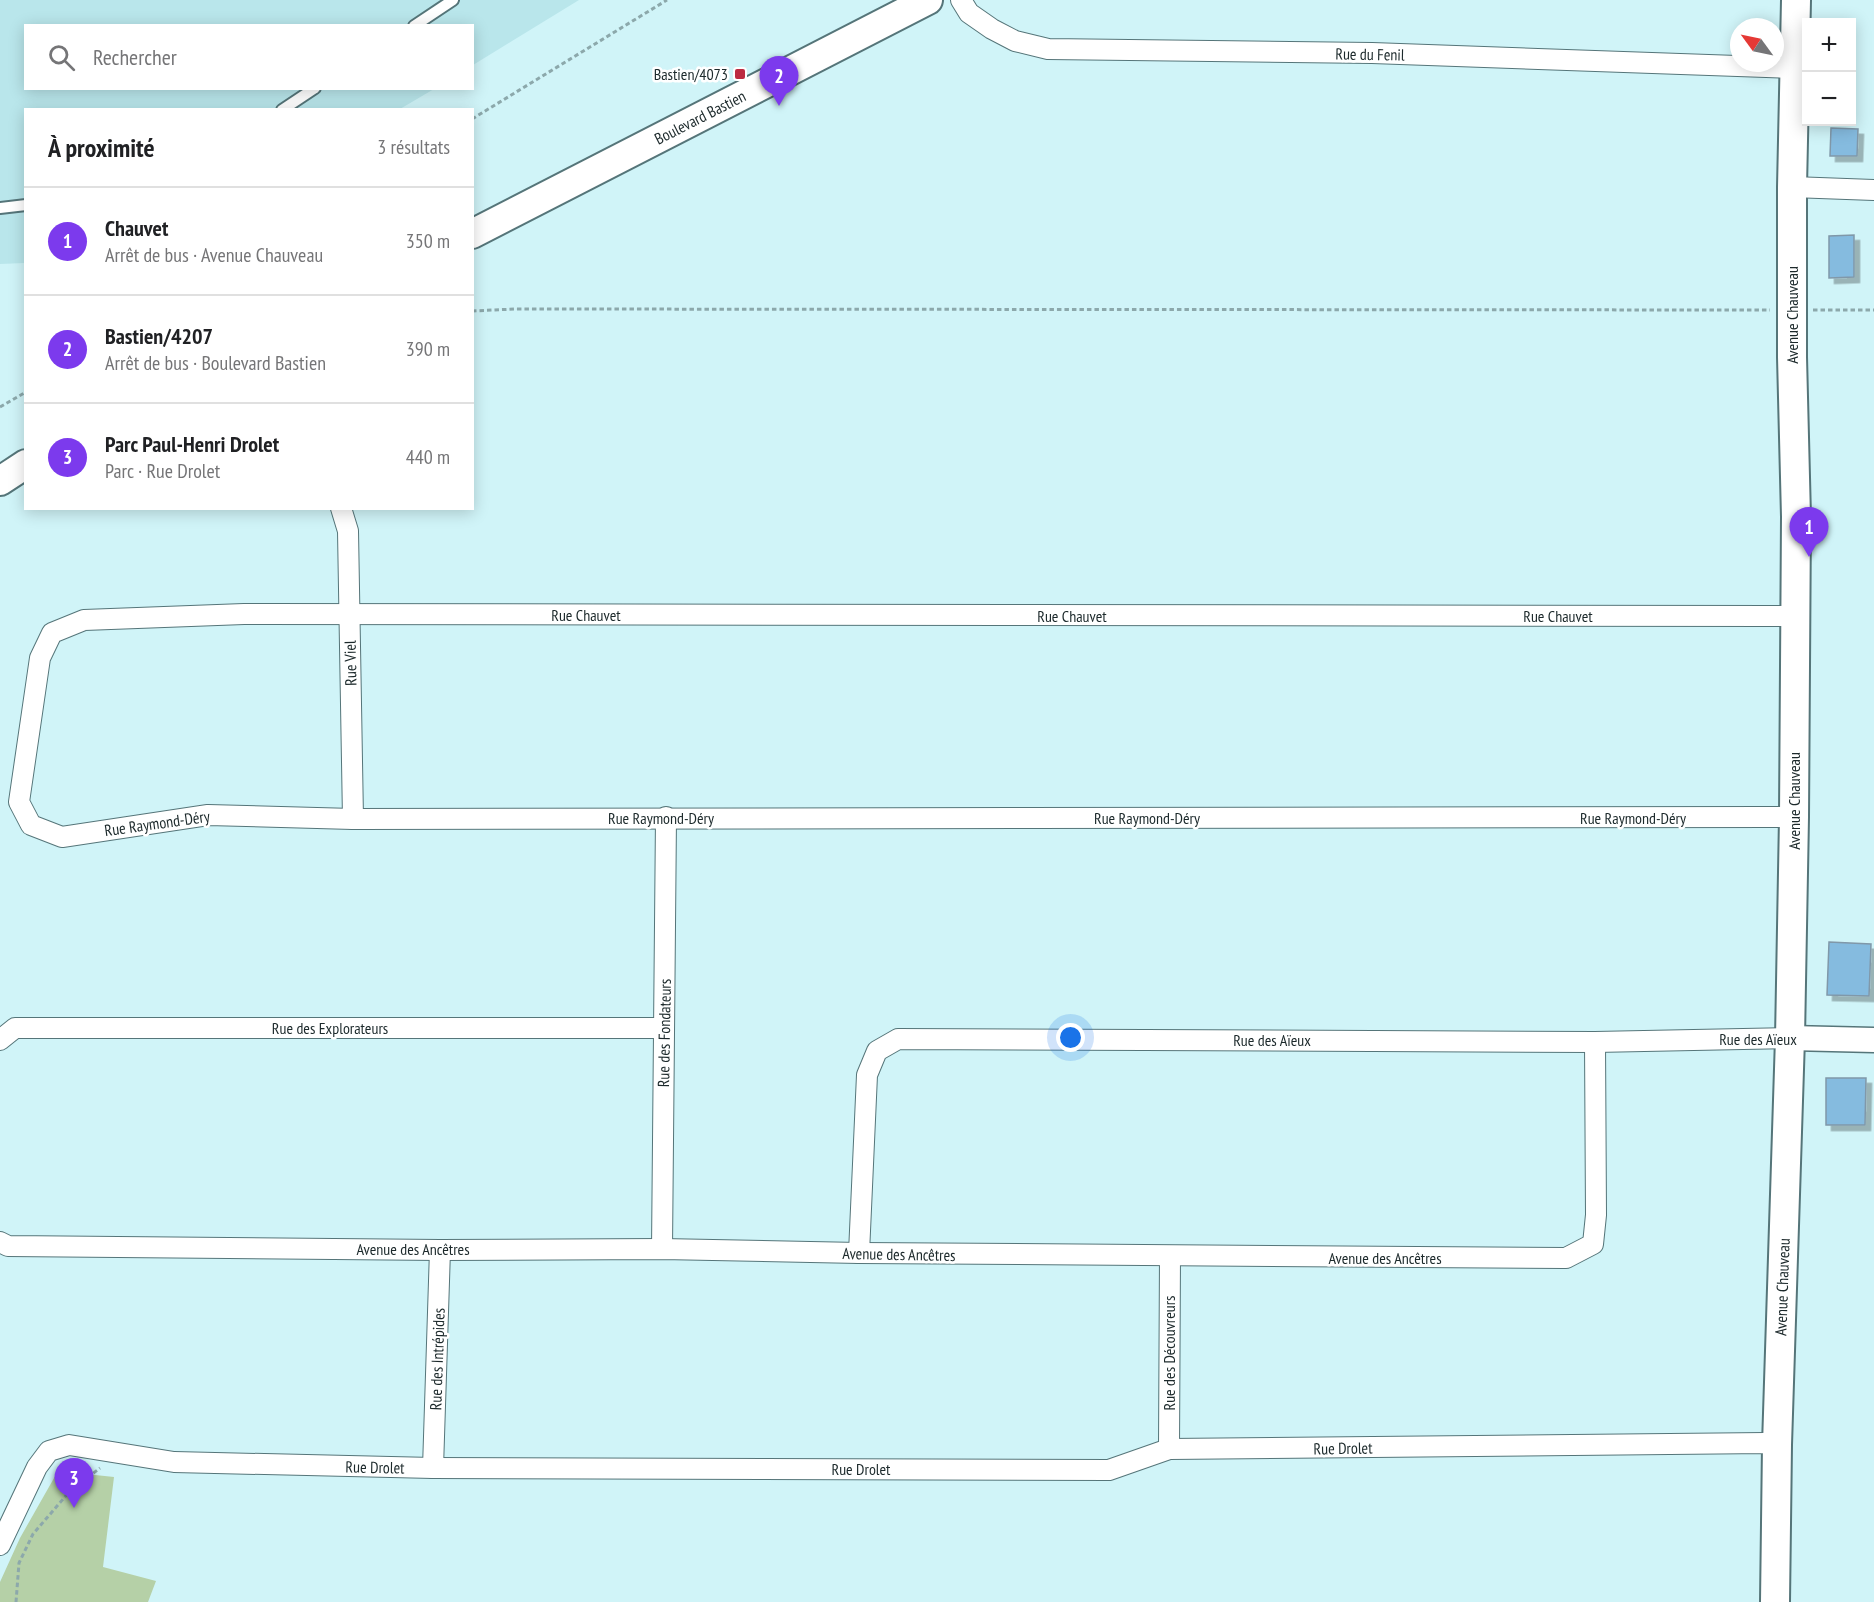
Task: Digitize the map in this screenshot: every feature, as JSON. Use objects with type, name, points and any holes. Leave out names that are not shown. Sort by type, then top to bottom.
[{"type":"main road","name":"Boulevard Bastien","points":[[474,233],[928,0]]},
{"type":"main road","name":"Avenue Chauveau","points":[[1775,1602],[1777,1445],[1790,1038],[1794,818],[1796,517],[1792,187],[1797,0]]},
{"type":"main road","points":[[0,481],[24,465]]},
{"type":"street","name":"Rue du Fenil","points":[[961,0],[969,13],[992,29],[1015,41],[1047,49],[1372,53],[1795,68]]},
{"type":"street","points":[[1792,187],[1874,190]]},
{"type":"street","name":"Rue Viel","points":[[342,510],[348,531],[353,819]]},
{"type":"street","name":"Rue Chauvet","points":[[350,615],[1784,616],[1795,612]]},
{"type":"street","name":"Rue Raymond-Déry","points":[[350,615],[244,614],[84,620],[52,633],[40,658],[19,802],[31,825],[62,837],[208,815],[353,819],[1794,818]]},
{"type":"street","name":"Rue des Fondateurs","points":[[662,1249],[666,817]]},
{"type":"street","name":"Rue des Explorateurs","points":[[0,1040],[15,1028],[664,1028]]},
{"type":"street","name":"Rue des Aïeux","points":[[859,1253],[867,1075],[877,1051],[898,1039],[1595,1042],[1790,1038],[1874,1040]]},
{"type":"street","name":"Avenue des Ancêtres","points":[[0,1242],[8,1246],[440,1250],[662,1249],[1170,1257],[1566,1258],[1593,1244],[1596,1215],[1595,1042]]},
{"type":"street","name":"Rue des Intrépides","points":[[433,1468],[440,1250]]},
{"type":"street","name":"Rue des Découvreurs","points":[[1169,1449],[1170,1257]]},
{"type":"street","name":"Rue Drolet","points":[[0,1545],[37,1467],[49,1451],[69,1444],[174,1462],[433,1468],[1109,1470],[1169,1449],[1766,1443],[1777,1445]]},
{"type":"lane","points":[[417,24],[453,0]]},
{"type":"lane","points":[[285,108],[312,90]]},
{"type":"lane","points":[[0,208],[24,205]]},
{"type":"path","points":[[474,118],[667,0]]},
{"type":"path","points":[[474,311],[515,309],[1874,310]]},
{"type":"path","points":[[0,407],[24,393]]},
{"type":"path","points":[[16,1602],[20,1563],[33,1534],[70,1491],[118,1452]]},
{"type":"shaded area","points":[[0,0],[579,0],[474,64],[474,24],[24,24],[24,90],[432,90],[402,108],[24,108],[24,263],[0,264]]},
{"type":"green space","points":[[58,1471],[114,1477],[103,1567],[156,1581],[148,1602],[0,1602],[0,1582],[20,1538]]},
{"type":"building","points":[[1831,128],[1858,129],[1857,156],[1830,156]]},
{"type":"building","points":[[1854,235],[1854,277],[1829,278],[1829,236]]},
{"type":"building","points":[[1829,942],[1871,944],[1869,996],[1827,995]]},
{"type":"building","points":[[1826,1078],[1866,1078],[1865,1125],[1826,1125]]},
{"type":"place","name":"Bastien/4073","points":[[740,74]]},
{"type":"place","name":"Bastien/4207","points":[[779,106]]},
{"type":"place","name":"Chauvet","points":[[1809,557]]},
{"type":"place","name":"Parc Paul-Henri Drolet","points":[[74,1508]]}]
